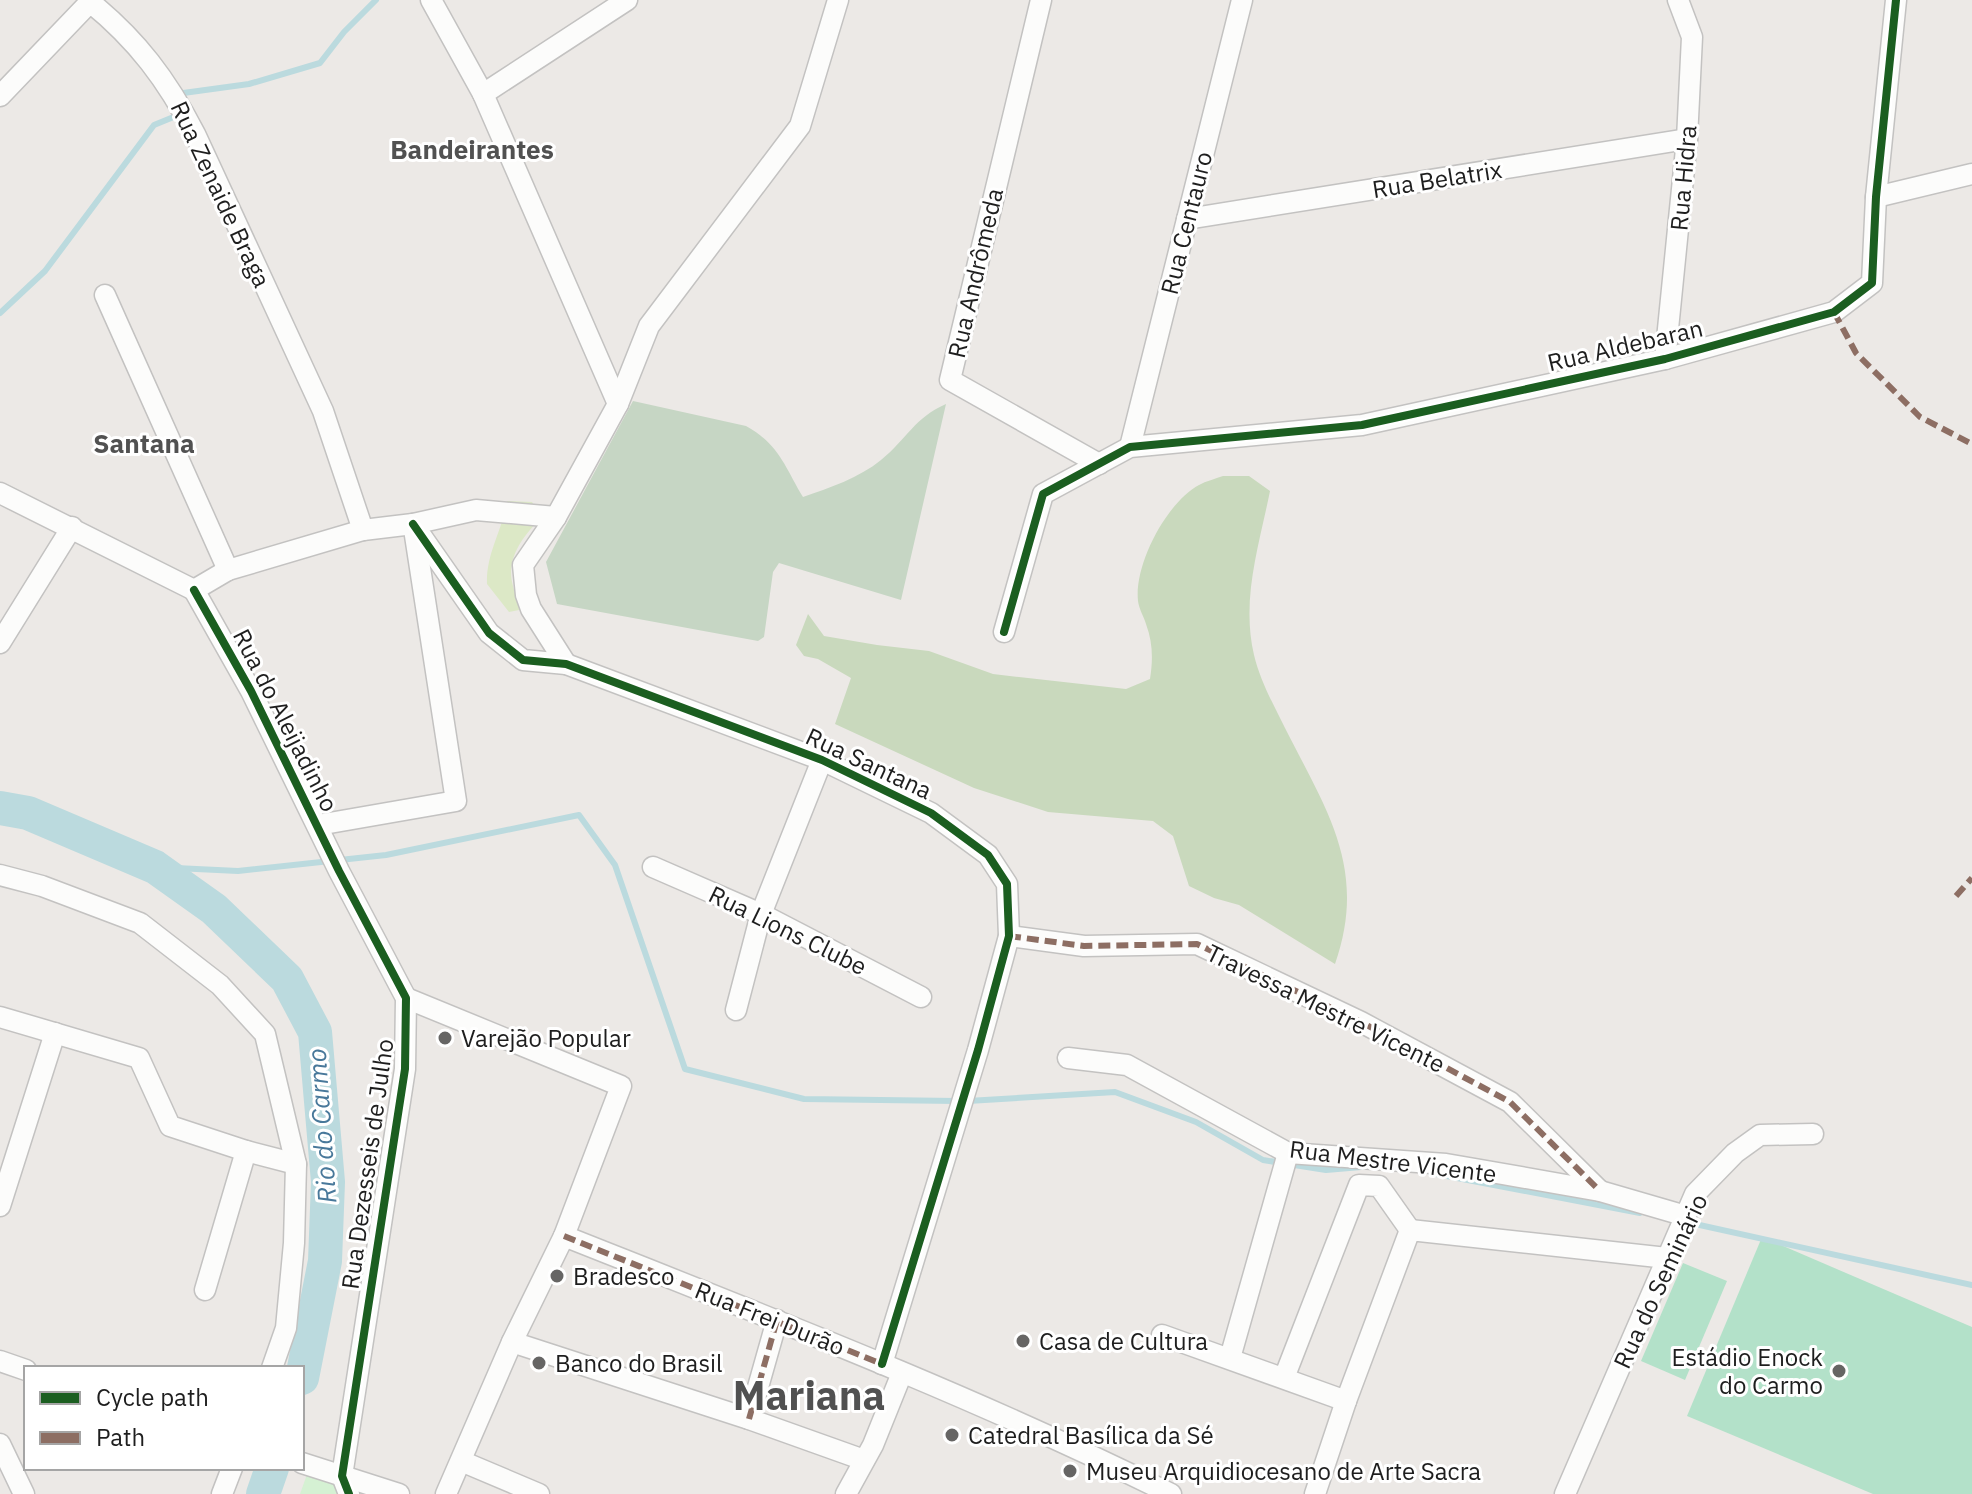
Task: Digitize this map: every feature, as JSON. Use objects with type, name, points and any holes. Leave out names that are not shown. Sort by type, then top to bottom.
[{"type":"street","points":[[431,0],[483,94],[618,404]]},
{"type":"street","points":[[483,94],[627,0]]},
{"type":"street","name":"Rua Andrômeda","points":[[1041,0],[950,380],[1099,464]]},
{"type":"street","name":"Rua Hidra","points":[[1665,359],[1687,139],[1692,37],[1678,0]]},
{"type":"street","name":"Rua Aldebaran","points":[[1004,632],[1043,494],[1130,447],[1362,425],[1665,359],[1834,312],[1872,283],[1876,197],[1896,0]]},
{"type":"street","name":"Rua Centauro","points":[[1130,447],[1245,1]]},
{"type":"street","name":"Rua Zenaide Braga","points":[[0,96],[90,2],[121,27],[159,72],[175,94],[195,134],[323,411],[363,530]]},
{"type":"street","points":[[566,664],[531,609],[526,595],[523,565],[556,517],[618,404],[649,326],[800,126],[835,2]]},
{"type":"street","name":"Rua Belatrix","points":[[1187,219],[1687,139]]},
{"type":"street","points":[[1876,197],[1972,174]]},
{"type":"street","points":[[105,295],[228,570]]},
{"type":"street","points":[[0,493],[194,590],[228,570],[363,530],[413,524],[476,510],[556,517]]},
{"type":"street","points":[[318,825],[456,801],[413,524]]},
{"type":"street","name":"Rua Santana","points":[[413,524],[489,633],[523,660],[566,664],[822,760],[931,813],[988,855],[1007,884],[1009,936],[978,1050],[882,1364]]},
{"type":"street","points":[[0,643],[72,527]]},
{"type":"street","name":"Rua do Aleijadinho","points":[[194,590],[251,691],[339,871]]},
{"type":"street","points":[[736,1010],[761,914],[822,760]]},
{"type":"street","name":"Rua Lions Clube","points":[[653,867],[761,914],[921,997]]},
{"type":"street","name":"Rua Dezesseis de Julho","points":[[339,871],[406,998],[405,1069],[345,1485]]},
{"type":"street","points":[[0,875],[42,886],[140,923],[220,985],[265,1034],[296,1164],[294,1243],[286,1328],[273,1366]]},
{"type":"street","name":"Travessa Mestre Vicente","points":[[1009,936],[1084,946],[1197,944],[1361,1022],[1510,1102],[1600,1191]]},
{"type":"street","points":[[406,998],[621,1086],[564,1236],[512,1342],[446,1494]]},
{"type":"street","points":[[0,1017],[139,1058],[170,1126],[296,1164]]},
{"type":"street","points":[[0,1206],[55,1033]]},
{"type":"street","name":"Rua Mestre Vicente","points":[[1068,1058],[1127,1065],[1288,1153],[1446,1164],[1600,1191],[1686,1216]]},
{"type":"street","name":"Rua do Seminário","points":[[1565,1494],[1695,1194],[1735,1153],[1760,1135],[1813,1134]]},
{"type":"street","points":[[205,1290],[246,1151]]},
{"type":"street","points":[[1230,1358],[1288,1153]]},
{"type":"street","points":[[1284,1378],[1359,1185],[1379,1186],[1410,1230],[1667,1258]]},
{"type":"street","points":[[1315,1494],[1410,1230]]},
{"type":"street","name":"Rua Frei Durão","points":[[564,1236],[990,1409],[1147,1489],[1171,1494]]},
{"type":"street","points":[[749,1419],[777,1320]]},
{"type":"street","points":[[1162,1335],[1346,1401]]},
{"type":"street","points":[[512,1342],[864,1460]]},
{"type":"street","points":[[0,1361],[24,1369]]},
{"type":"street","points":[[846,1494],[902,1373]]},
{"type":"street","points":[[0,1444],[24,1494]]},
{"type":"street","points":[[461,1461],[539,1494]]},
{"type":"street","points":[[304,1464],[345,1485],[399,1494]]},
{"type":"street","points":[[222,1494],[231,1470]]},
{"type":"green space","points":[[633,401],[746,426],[774,448],[803,497],[863,472],[890,452],[926,416],[946,404],[901,600],[779,563],[773,572],[764,637],[758,641],[557,604],[546,562]]},
{"type":"green space","points":[[1223,476],[1249,476],[1270,491],[1250,593],[1251,634],[1263,683],[1328,814],[1345,869],[1347,899],[1344,930],[1335,964],[1239,905],[1189,886],[1173,836],[1153,821],[1048,812],[974,788],[835,724],[851,678],[818,659],[804,656],[796,645],[808,614],[824,636],[929,651],[993,674],[1126,689],[1150,679],[1151,645],[1138,601],[1141,570],[1147,553],[1175,505],[1187,493]]},
{"type":"green space","points":[[507,501],[532,502],[542,517],[523,539],[514,557],[511,576],[519,610],[509,612],[487,584],[489,562]]},
{"type":"green space","name":"Estádio Enock do Carmo","points":[[1762,1237],[1972,1327],[1972,1494],[1873,1494],[1687,1416]]},
{"type":"green space","points":[[1683,1263],[1727,1281],[1685,1380],[1641,1361]]},
{"type":"green space","points":[[310,1466],[395,1494],[300,1494]]},
{"type":"waterway","points":[[176,94],[249,84],[320,63],[344,32],[376,0]]},
{"type":"waterway","points":[[0,313],[45,271],[154,125],[176,116],[176,112]]},
{"type":"waterway","name":"Rio do Carmo","points":[[0,808],[28,813],[155,867],[214,909],[287,979],[315,1032],[328,1182],[325,1261],[304,1368]]},
{"type":"waterway","points":[[155,867],[238,871],[386,855],[579,815],[615,865],[685,1069],[804,1099],[957,1101]]},
{"type":"waterway","points":[[968,1101],[1115,1092],[1196,1122],[1263,1160],[1326,1170],[1361,1167]]},
{"type":"waterway","points":[[1431,1173],[1640,1213]]},
{"type":"waterway","points":[[1686,1222],[1972,1285]]},
{"type":"waterway","name":"Rio do Carmo","points":[[263,1494],[271,1470]]},
{"type":"marked path","points":[[1834,312],[1856,353],[1920,417],[1972,444]]},
{"type":"marked path","points":[[1956,896],[1972,878]]},
{"type":"marked path","points":[[1009,936],[1084,946],[1197,944],[1361,1022],[1510,1102],[1600,1191]]},
{"type":"marked path","points":[[564,1236],[882,1364]]},
{"type":"marked path","points":[[749,1419],[777,1320]]},
{"type":"cycle path","points":[[1004,632],[1043,494],[1130,447],[1362,425],[1665,359],[1834,312],[1872,283],[1876,197],[1896,0]]},
{"type":"cycle path","points":[[413,524],[489,633],[523,660],[566,664],[822,760],[931,813],[988,855],[1007,884],[1009,936],[978,1050],[882,1364]]},
{"type":"cycle path","points":[[194,590],[251,691],[339,871],[406,998],[405,1069],[342,1476],[349,1494]]},
{"type":"place","name":"Varejão Popular","points":[[445,1038]]},
{"type":"place","name":"Bradesco","points":[[557,1276]]},
{"type":"place","name":"Casa de Cultura","points":[[1023,1341]]},
{"type":"place","name":"Banco do Brasil","points":[[539,1363]]},
{"type":"place","name":"Estádio Enock do Carmo","points":[[1839,1371]]},
{"type":"place","name":"Catedral Basílica da Sé","points":[[952,1435]]},
{"type":"place","name":"Museu Arquidiocesano de Arte Sacra","points":[[1070,1471]]},
{"type":"district","name":"Bandeirantes","points":[[472,149]]},
{"type":"district","name":"Santana","points":[[144,443]]},
{"type":"district","name":"Mariana","points":[[809,1395]]}]
